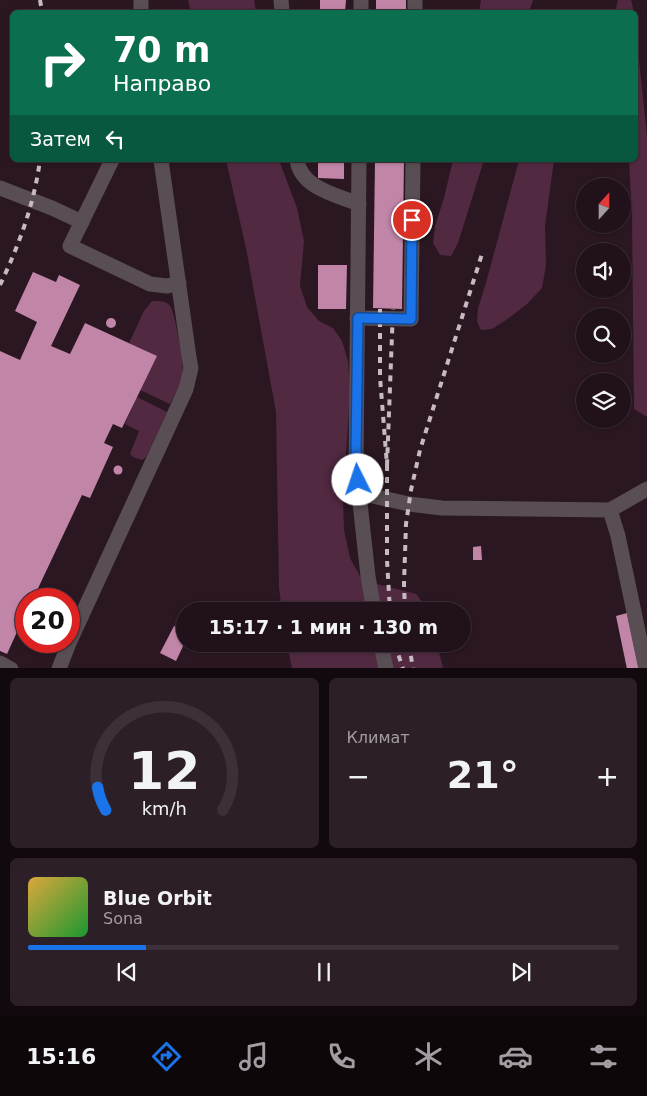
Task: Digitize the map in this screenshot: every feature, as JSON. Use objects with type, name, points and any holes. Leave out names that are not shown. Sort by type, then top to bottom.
[{"type":"lane","points":[[111,162],[70,246],[150,284],[168,286],[178,283]]},
{"type":"lane","points":[[59,668],[68,643],[183,397],[190,378],[191,368],[161,162]]},
{"type":"lane","points":[[297,162],[298,169],[312,185],[359,204]]},
{"type":"lane","points":[[359,162],[356,458],[372,602]]},
{"type":"lane","points":[[358,318],[411,319],[413,162]]},
{"type":"lane","points":[[0,188],[82,222]]},
{"type":"lane","points":[[359,493],[409,504],[442,508],[610,510],[647,489]]},
{"type":"lane","points":[[610,510],[618,536],[646,668]]},
{"type":"lane","points":[[383,652],[386,668]]},
{"type":"lane","points":[[0,663],[11,668]]},
{"type":"shaded area","points":[[188,0],[254,0],[256,10],[190,10]]},
{"type":"shaded area","points":[[481,0],[533,0],[530,10],[479,10]]},
{"type":"shaded area","points":[[618,0],[631,0],[634,10],[616,10]]},
{"type":"shaded area","points":[[638,50],[647,136],[647,417],[634,409],[632,215],[629,162],[638,162]]},
{"type":"shaded area","points":[[226,162],[280,162],[297,208],[304,241],[300,286],[307,307],[319,321],[333,328],[342,341],[348,361],[350,393],[343,500],[344,530],[350,558],[360,576],[377,584],[416,594],[422,602],[281,602],[276,412],[246,248]]},
{"type":"shaded area","points":[[453,162],[483,162],[458,243],[451,256],[440,255],[433,243],[435,226]]},
{"type":"shaded area","points":[[518,162],[554,162],[545,226],[546,265],[542,288],[527,304],[509,318],[492,329],[481,330],[477,322],[478,308]]},
{"type":"shaded area","points":[[152,301],[164,302],[170,306],[179,339],[183,375],[180,386],[170,404],[140,390],[156,356],[129,343],[144,311]]},
{"type":"shaded area","points":[[137,397],[167,412],[146,457],[142,460],[130,454],[139,431],[125,424]]},
{"type":"shaded area","points":[[289,652],[439,652],[443,668],[292,668]]},
{"type":"building","points":[[320,0],[346,0],[345,10],[320,10]]},
{"type":"building","points":[[376,0],[406,0],[406,10],[376,10]]},
{"type":"building","points":[[318,162],[344,162],[344,179],[318,178]]},
{"type":"building","points":[[375,162],[404,162],[402,309],[373,308]]},
{"type":"building","points":[[318,265],[347,265],[346,309],[318,309]]},
{"type":"building","points":[[33,272],[56,282],[59,275],[80,285],[51,346],[70,354],[85,323],[157,356],[122,428],[113,424],[104,443],[113,447],[90,498],[82,495],[38,588],[15,588],[15,636],[7,654],[0,651],[0,351],[20,360],[37,322],[15,311]]},
{"type":"building","points":[[109,318],[113,318],[116,323],[115,327],[109,328],[106,325],[106,321]]},
{"type":"building","points":[[118,465],[123,470],[118,475],[113,470]]},
{"type":"building","points":[[481,546],[482,560],[473,560],[473,547]]},
{"type":"building","points":[[627,613],[639,668],[627,668],[616,616]]},
{"type":"building","points":[[174,626],[176,627],[176,652],[180,652],[176,661],[160,653]]},
{"type":"railway","points":[[40,0],[42,10]]},
{"type":"railway","points":[[0,285],[25,224],[34,193],[40,162]]},
{"type":"railway","points":[[405,602],[406,524],[411,490],[420,450],[482,254]]},
{"type":"railway","points":[[380,309],[380,377],[387,465],[393,309]]},
{"type":"railway","points":[[387,465],[387,560],[389,602]]},
{"type":"railway","points":[[398,652],[403,668]]},
{"type":"railway","points":[[410,652],[413,668]]},
{"type":"route","points":[[358,480],[356,467],[358,318],[411,319],[412,220]]}]
